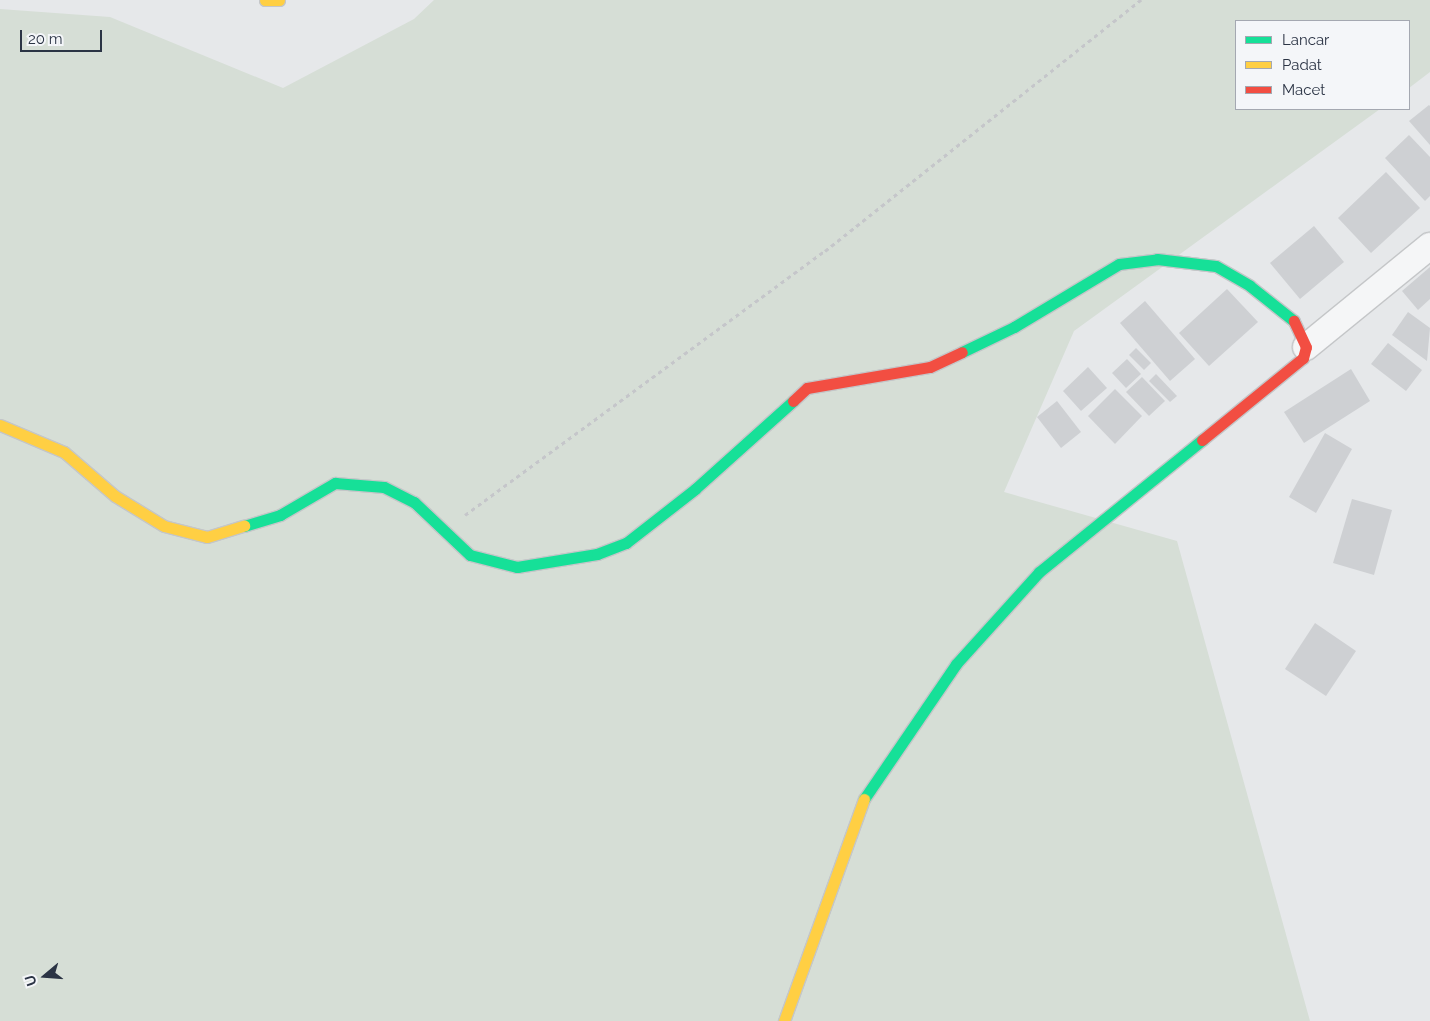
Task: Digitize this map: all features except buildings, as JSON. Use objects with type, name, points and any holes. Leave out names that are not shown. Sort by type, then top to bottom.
[{"type":"main road","points":[[265,0],[279,0]]},
{"type":"main road","points":[[0,425],[64,452],[115,496],[164,526],[207,537],[280,515],[335,483],[384,487],[414,502],[470,555],[517,567],[597,554],[626,543],[695,489],[807,388],[834,381],[930,367],[1014,327],[1119,264],[1156,259],[1216,266],[1292,318],[1306,347],[1294,366],[1040,572],[956,664],[867,790],[784,1021]]},
{"type":"street","points":[[1306,347],[1430,246]]},
{"type":"path","points":[[443,531],[825,251],[1141,0]]},
{"type":"shaded area","points":[[434,0],[1430,0],[1430,72],[1410,87],[1410,20],[1235,20],[1235,110],[1379,110],[1074,331],[1004,492],[1177,541],[1310,1021],[0,1021],[0,9],[110,17],[283,88],[414,19]]},
{"type":"traffic: fast","points":[[962,352],[1014,327],[1119,264],[1157,259],[1216,266],[1250,286],[1294,321]]},
{"type":"traffic: fast","points":[[244,526],[280,515],[335,483],[384,487],[414,502],[470,555],[517,567],[597,554],[626,543],[695,489],[793,401]]},
{"type":"traffic: fast","points":[[864,799],[956,664],[1039,572],[1202,440]]},
{"type":"traffic: slow","points":[[265,0],[279,0]]},
{"type":"traffic: slow","points":[[0,425],[64,452],[115,496],[164,526],[207,537],[244,526]]},
{"type":"traffic: slow","points":[[784,1021],[864,799]]},
{"type":"traffic: jam","points":[[1202,440],[1303,358],[1306,347],[1294,321]]},
{"type":"traffic: jam","points":[[793,401],[807,388],[930,367],[962,352]]}]
